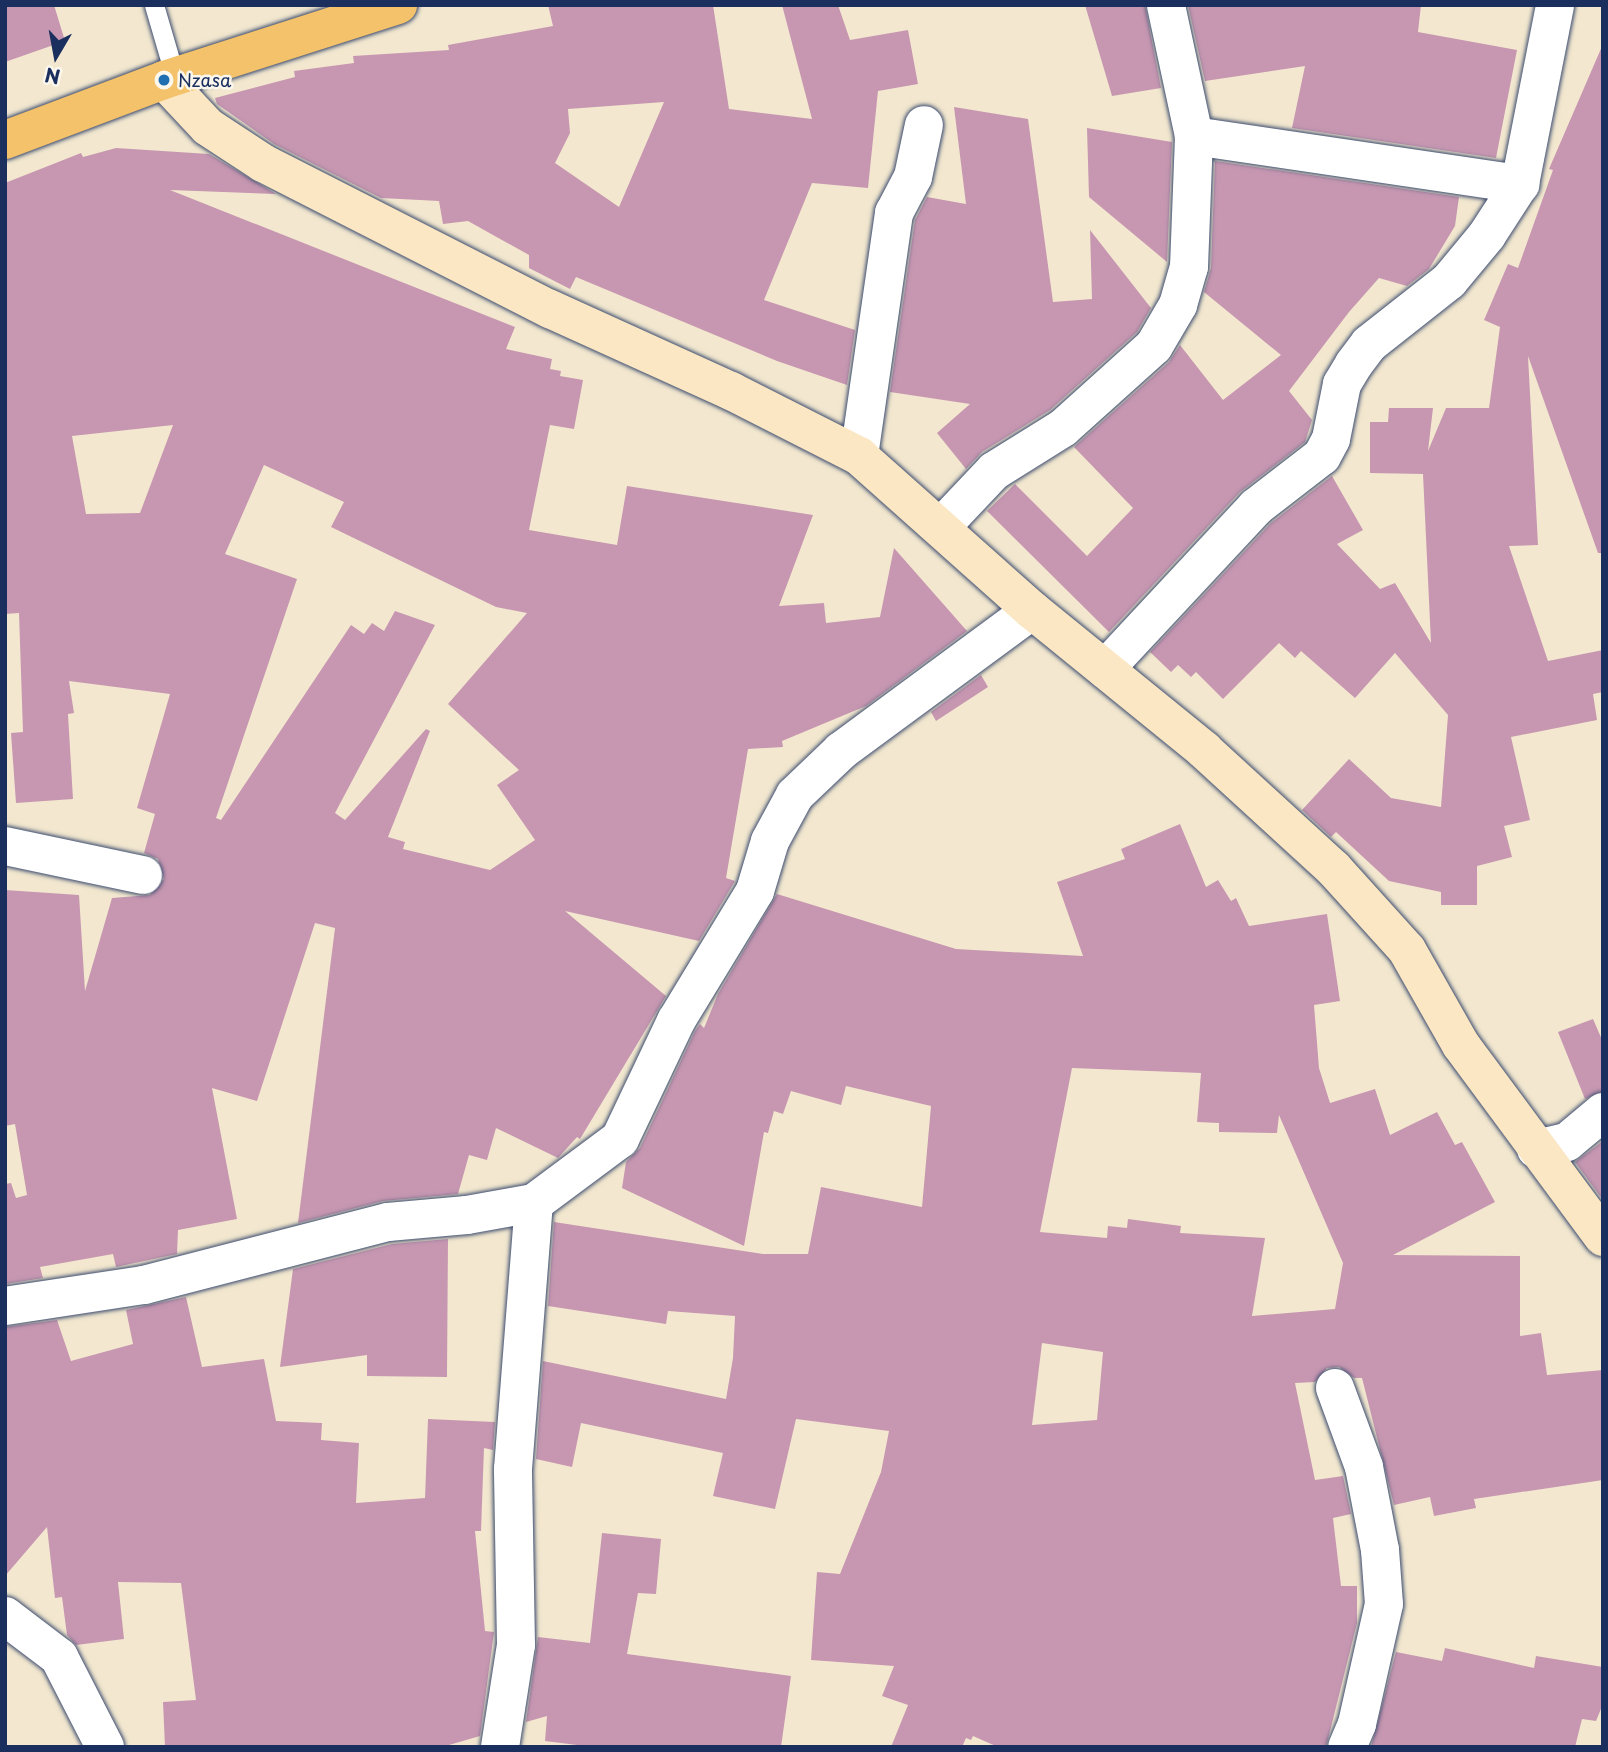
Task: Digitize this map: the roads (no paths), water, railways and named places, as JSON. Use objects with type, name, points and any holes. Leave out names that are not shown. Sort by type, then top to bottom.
[{"type":"main road","points":[[5,140],[170,79],[388,7]]},
{"type":"main road","points":[[170,79],[208,127],[264,163],[550,309],[731,391],[859,456],[942,526],[1032,610],[1204,750],[1352,889],[1407,950],[1461,1045],[1603,1237]]},
{"type":"street","points":[[942,526],[994,471],[1063,428],[1154,346],[1178,305],[1189,267],[1194,136],[1166,5]]},
{"type":"street","points":[[1105,669],[1256,507],[1322,456],[1331,439],[1342,384],[1354,364],[1370,344],[1449,281],[1487,235],[1520,184],[1555,5]]},
{"type":"street","points":[[859,456],[894,213],[912,177],[924,125]]},
{"type":"street","points":[[1194,136],[1520,184]]},
{"type":"street","points":[[5,1306],[144,1285],[388,1222],[467,1215],[534,1203],[620,1139],[677,1021],[755,891],[770,841],[794,795],[841,751],[1032,610]]},
{"type":"street","points":[[5,846],[144,875]]},
{"type":"street","points":[[1536,1149],[1567,1142],[1603,1112]]},
{"type":"street","points":[[500,1747],[516,1644],[513,1469],[534,1203]]},
{"type":"street","points":[[1335,1388],[1364,1467],[1380,1550],[1384,1604],[1357,1724],[1347,1747]]},
{"type":"street","points":[[5,1616],[59,1657],[105,1747]]},
{"type":"lane","points":[[154,5],[170,79]]},
{"type":"place","name":"Nzasa","points":[[164,80]]}]
